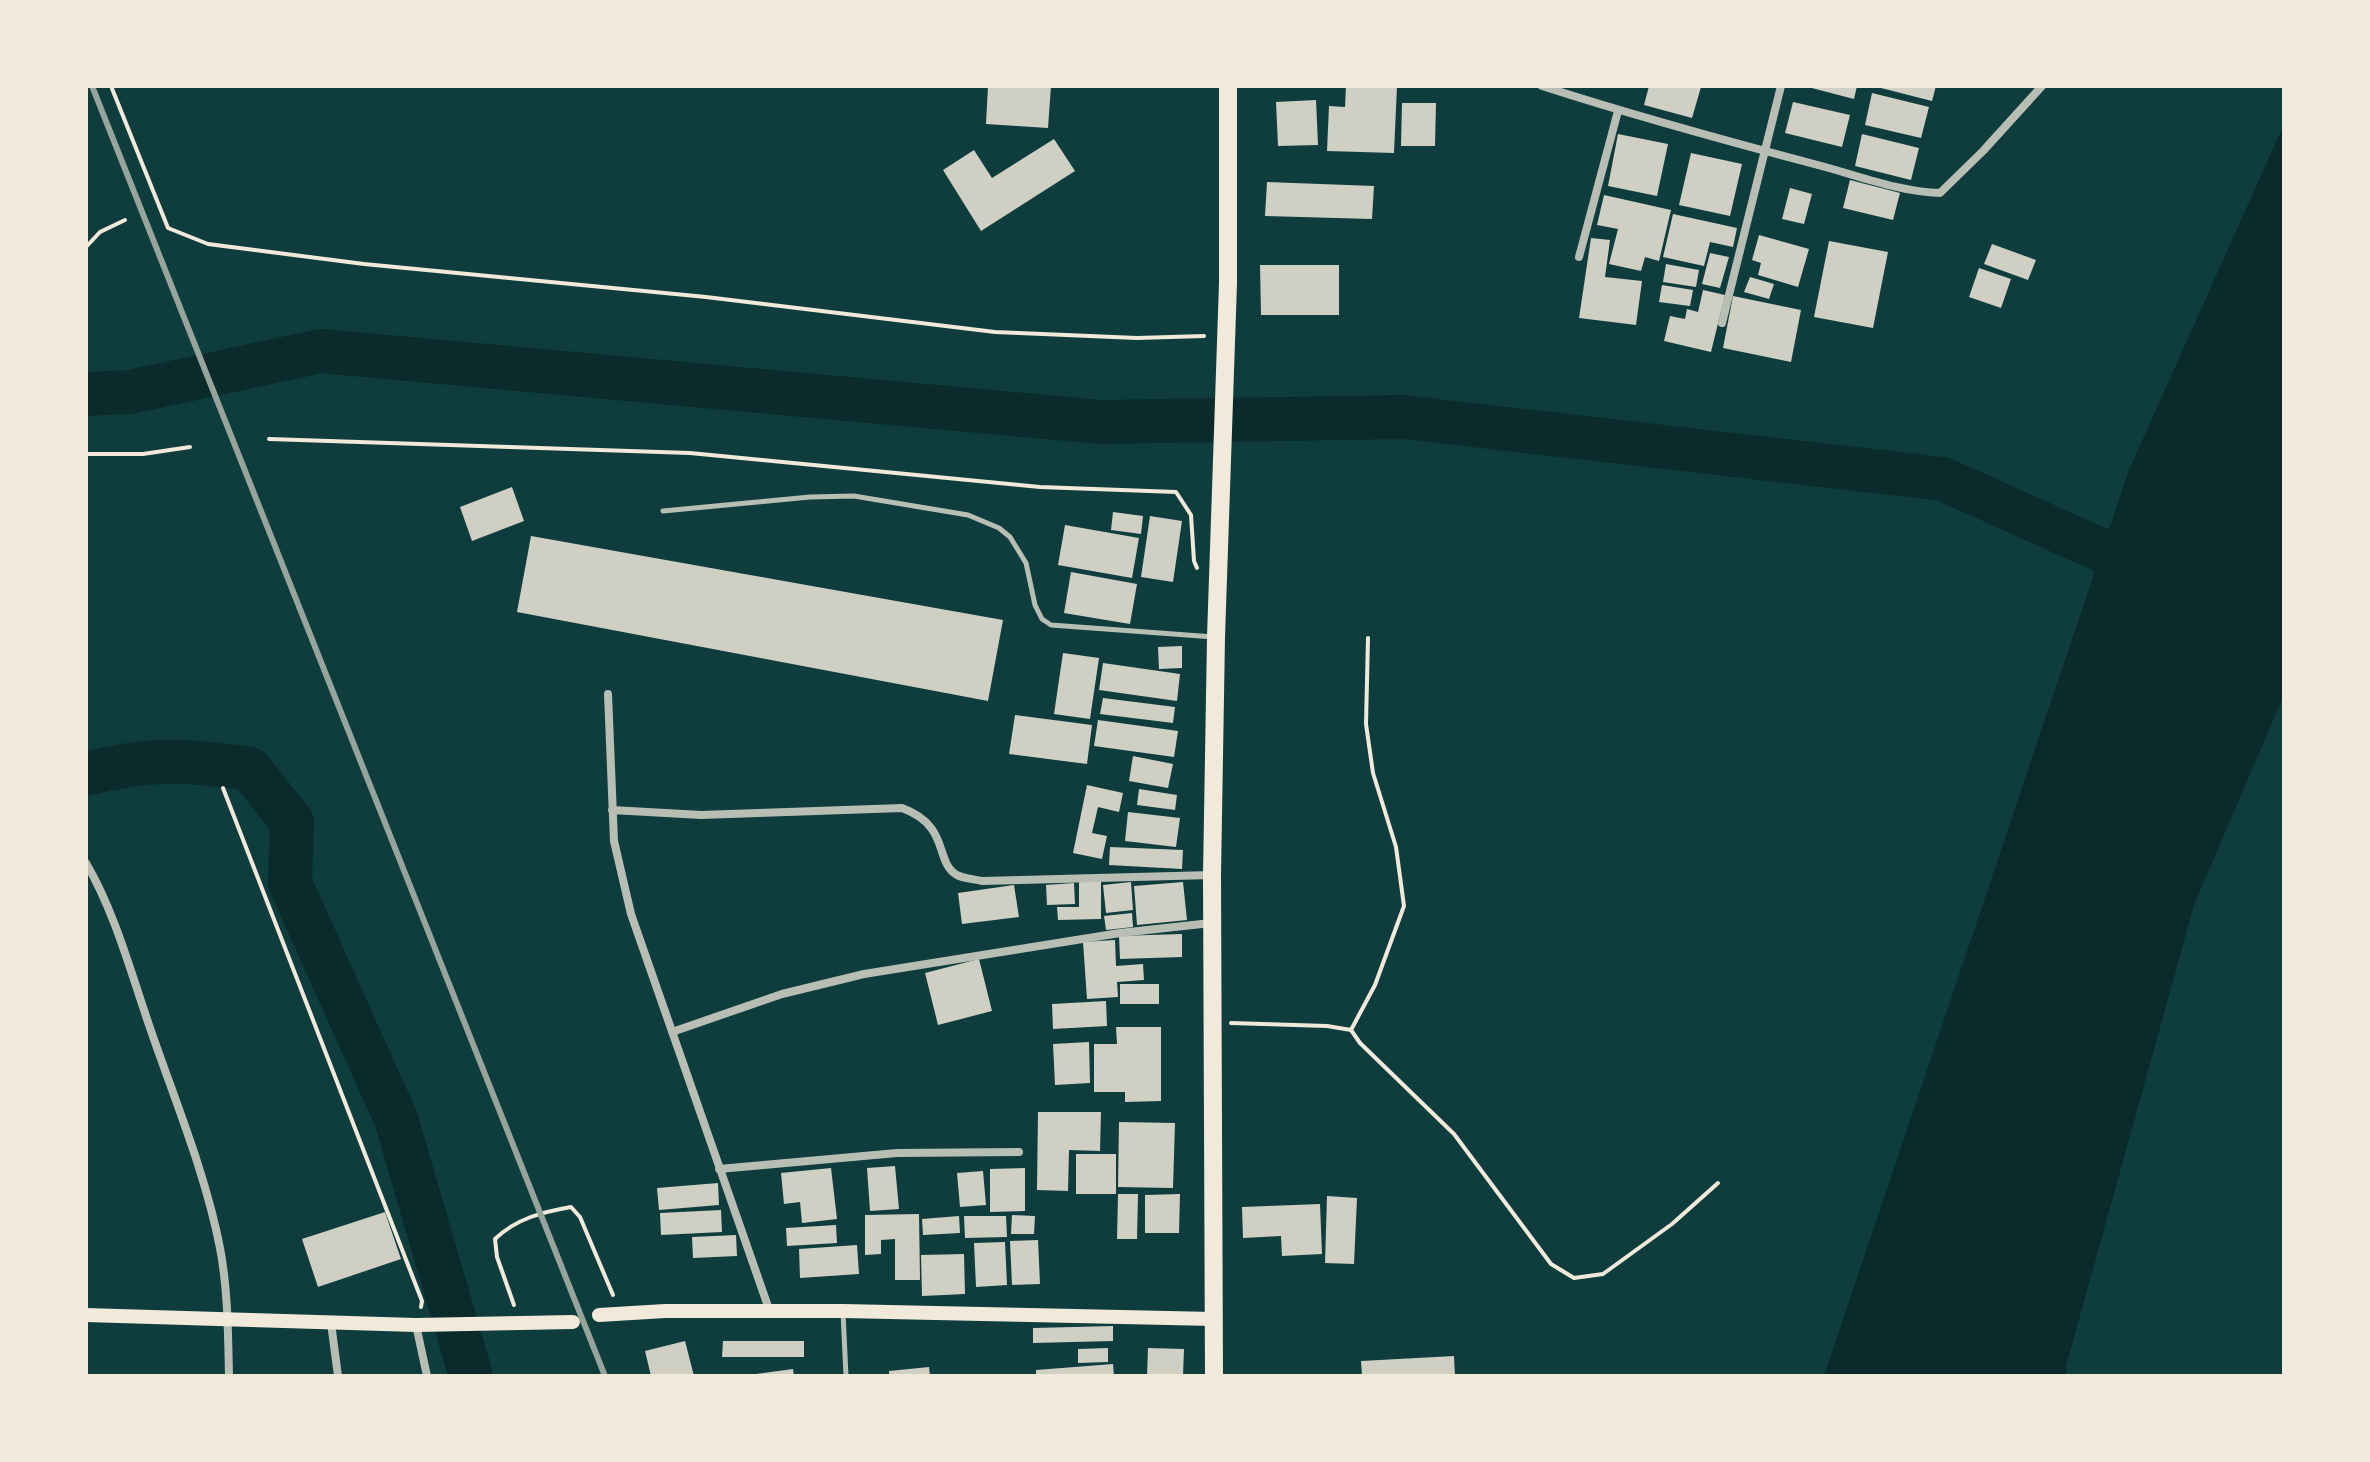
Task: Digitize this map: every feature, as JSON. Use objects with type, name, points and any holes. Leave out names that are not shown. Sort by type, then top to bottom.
[{"type":"highway","points":[[1214,1376],[1212,875],[1228,86]]},
{"type":"main road","points":[[599,1315],[665,1311],[843,1311],[1214,1319]]},
{"type":"main road","points":[[86,1315],[416,1325],[573,1322]]},
{"type":"street","points":[[1542,86],[1618,111],[1765,151],[1913,190],[1940,193],[2042,86]]},
{"type":"street","points":[[1722,323],[1781,86]]},
{"type":"street","points":[[1579,257],[1618,111]]},
{"type":"street","points":[[608,694],[614,841],[631,914],[770,1312]]},
{"type":"street","points":[[612,810],[701,815],[902,808],[922,816],[932,827],[952,871],[963,877],[982,881],[1212,875]]},
{"type":"street","points":[[86,863],[96,879],[127,961],[207,1197],[220,1249],[228,1318],[229,1376]]},
{"type":"street","points":[[672,1032],[782,994],[864,974],[1105,935],[1212,923]]},
{"type":"street","points":[[719,1169],[897,1153],[1019,1152]]},
{"type":"street","points":[[331,1323],[338,1376]]},
{"type":"street","points":[[416,1325],[427,1376]]},
{"type":"lane","points":[[663,511],[810,497],[854,496],[968,515],[999,528],[1010,537],[1026,563],[1035,605],[1042,619],[1051,625],[1216,637]]},
{"type":"lane","points":[[843,1311],[846,1376]]},
{"type":"path","points":[[111,86],[168,228],[208,244],[364,264],[706,297],[995,332],[1137,338],[1204,337],[1210,324]]},
{"type":"path","points":[[86,247],[100,232],[125,220]]},
{"type":"path","points":[[269,439],[690,453],[1040,487],[1176,492],[1191,515],[1194,561],[1199,574]]},
{"type":"path","points":[[86,454],[143,454],[190,447]]},
{"type":"path","points":[[1351,1030],[1375,985],[1404,906],[1396,847],[1373,773],[1366,724],[1368,638]]},
{"type":"path","points":[[223,788],[422,1301],[416,1325]]},
{"type":"path","points":[[1213,1022],[1327,1026],[1351,1030],[1360,1043],[1454,1134],[1551,1264],[1574,1278],[1603,1274],[1672,1224],[1718,1183]]},
{"type":"path","points":[[522,1323],[497,1257],[495,1239],[508,1227],[528,1217],[571,1207],[580,1217],[613,1295],[625,1314]]},
{"type":"water","points":[[2284,124],[2284,695],[2194,905],[2066,1366],[2066,1376],[1824,1376],[2129,470]]},
{"type":"building","points":[[988,86],[1051,86],[1048,128],[986,124]]},
{"type":"building","points":[[1346,86],[1397,86],[1394,153],[1327,151],[1329,106],[1345,107]]},
{"type":"building","points":[[1649,86],[1701,87],[1692,118],[1644,105]]},
{"type":"building","points":[[1804,86],[1857,86],[1854,99]]},
{"type":"building","points":[[1873,86],[1936,86],[1932,101]]},
{"type":"building","points":[[1872,93],[1929,107],[1921,138],[1865,125]]},
{"type":"building","points":[[1316,100],[1318,145],[1278,146],[1276,102]]},
{"type":"building","points":[[1793,102],[1850,115],[1842,147],[1785,133]]},
{"type":"building","points":[[1402,103],[1436,103],[1435,146],[1401,146]]},
{"type":"building","points":[[1618,134],[1668,144],[1657,196],[1608,186]]},
{"type":"building","points":[[1862,134],[1919,148],[1911,180],[1855,166]]},
{"type":"building","points":[[1054,139],[1075,171],[981,231],[943,170],[974,150],[992,178]]},
{"type":"building","points":[[1691,153],[1742,164],[1730,216],[1679,205]]},
{"type":"building","points":[[1850,180],[1900,193],[1893,220],[1843,208]]},
{"type":"building","points":[[1267,182],[1374,186],[1372,219],[1265,216]]},
{"type":"building","points":[[1790,188],[1812,194],[1804,224],[1782,219]]},
{"type":"building","points":[[1604,195],[1671,210],[1659,261],[1645,257],[1641,271],[1609,264],[1618,229],[1597,225]]},
{"type":"building","points":[[1673,214],[1737,228],[1733,247],[1710,242],[1704,266],[1663,257]]},
{"type":"building","points":[[1759,235],[1809,249],[1798,287],[1758,275],[1761,263],[1752,260]]},
{"type":"building","points":[[1591,238],[1610,240],[1605,277],[1642,281],[1636,325],[1579,318]]},
{"type":"building","points":[[1829,241],[1888,252],[1873,328],[1814,317]]},
{"type":"building","points":[[1992,244],[2036,260],[2028,280],[1984,264]]},
{"type":"building","points":[[1710,253],[1729,257],[1720,288],[1702,284]]},
{"type":"building","points":[[1666,264],[1699,270],[1696,287],[1663,282]]},
{"type":"building","points":[[1260,265],[1339,265],[1339,315],[1261,315]]},
{"type":"building","points":[[1979,268],[2011,279],[2001,308],[1969,297]]},
{"type":"building","points":[[1750,277],[1774,284],[1769,299],[1744,292]]},
{"type":"building","points":[[1662,285],[1693,290],[1690,306],[1659,302]]},
{"type":"building","points":[[1703,290],[1725,295],[1711,352],[1664,341],[1670,316],[1685,319],[1687,309],[1698,312]]},
{"type":"building","points":[[1733,296],[1801,310],[1791,362],[1723,348]]},
{"type":"building","points":[[512,487],[524,521],[472,541],[460,507]]},
{"type":"building","points":[[1113,512],[1143,516],[1141,534],[1111,530]]},
{"type":"building","points":[[1150,516],[1182,521],[1173,582],[1141,577]]},
{"type":"building","points":[[1065,525],[1139,538],[1132,578],[1058,565]]},
{"type":"building","points":[[531,536],[1003,620],[988,701],[517,612]]},
{"type":"building","points":[[1071,572],[1137,584],[1130,624],[1064,613]]},
{"type":"building","points":[[1182,646],[1182,668],[1159,669],[1158,647]]},
{"type":"building","points":[[1063,653],[1099,658],[1090,719],[1054,714]]},
{"type":"building","points":[[1103,663],[1180,674],[1177,701],[1099,690]]},
{"type":"building","points":[[1103,698],[1175,707],[1173,723],[1100,714]]},
{"type":"building","points":[[1015,715],[1092,725],[1087,764],[1009,754]]},
{"type":"building","points":[[1098,720],[1178,731],[1174,757],[1094,746]]},
{"type":"building","points":[[1133,756],[1173,764],[1168,788],[1129,781]]},
{"type":"building","points":[[1087,785],[1123,793],[1119,812],[1098,807],[1092,833],[1107,836],[1102,859],[1073,853]]},
{"type":"building","points":[[1139,789],[1177,795],[1175,810],[1137,805]]},
{"type":"building","points":[[1128,812],[1180,818],[1176,847],[1125,841]]},
{"type":"building","points":[[1110,847],[1183,850],[1182,869],[1109,865]]},
{"type":"building","points":[[1079,881],[1101,881],[1101,919],[1058,920],[1057,907],[1079,907]]},
{"type":"building","points":[[1131,882],[1133,910],[1106,913],[1103,885]]},
{"type":"building","points":[[1183,882],[1187,920],[1137,925],[1134,886]]},
{"type":"building","points":[[1074,883],[1075,904],[1047,905],[1046,885]]},
{"type":"building","points":[[1014,885],[1019,917],[962,924],[958,893]]},
{"type":"building","points":[[1132,913],[1133,927],[1106,930],[1104,916]]},
{"type":"building","points":[[1182,934],[1182,957],[1120,959],[1119,936]]},
{"type":"building","points":[[1115,940],[1116,966],[1143,964],[1144,980],[1117,982],[1118,997],[1087,999],[1083,942]]},
{"type":"building","points":[[979,959],[992,1011],[938,1025],[925,973]]},
{"type":"building","points":[[1120,984],[1159,984],[1159,1004],[1120,1004]]},
{"type":"building","points":[[1106,1001],[1107,1026],[1053,1029],[1052,1004]]},
{"type":"building","points":[[1116,1027],[1161,1027],[1161,1101],[1125,1102],[1125,1092],[1094,1092],[1094,1044],[1117,1044]]},
{"type":"building","points":[[1089,1042],[1090,1083],[1055,1085],[1053,1044]]},
{"type":"building","points":[[1038,1112],[1101,1112],[1100,1151],[1069,1150],[1068,1191],[1037,1190]]},
{"type":"building","points":[[1119,1122],[1175,1123],[1173,1188],[1118,1187]]},
{"type":"building","points":[[1076,1154],[1116,1154],[1116,1194],[1076,1194]]},
{"type":"building","points":[[895,1166],[899,1209],[870,1211],[867,1168]]},
{"type":"building","points":[[831,1168],[837,1219],[802,1223],[800,1202],[784,1204],[781,1173]]},
{"type":"building","points":[[1025,1168],[1025,1211],[990,1212],[990,1169]]},
{"type":"building","points":[[983,1171],[986,1205],[960,1207],[957,1173]]},
{"type":"building","points":[[718,1183],[719,1205],[659,1210],[657,1188]]},
{"type":"building","points":[[1118,1194],[1138,1194],[1137,1239],[1117,1239]]},
{"type":"building","points":[[1180,1194],[1179,1233],[1145,1233],[1145,1195]]},
{"type":"building","points":[[1327,1196],[1357,1198],[1354,1264],[1325,1263]]},
{"type":"building","points":[[1320,1204],[1322,1254],[1282,1256],[1281,1236],[1243,1238],[1242,1207]]},
{"type":"building","points":[[721,1210],[722,1232],[661,1235],[660,1213]]},
{"type":"building","points":[[385,1212],[401,1259],[318,1287],[302,1239]]},
{"type":"building","points":[[919,1214],[920,1280],[895,1280],[895,1239],[881,1240],[881,1254],[865,1255],[865,1215]]},
{"type":"building","points":[[1012,1215],[1035,1216],[1034,1234],[1011,1234]]},
{"type":"building","points":[[959,1216],[960,1233],[923,1235],[922,1219]]},
{"type":"building","points":[[964,1216],[1006,1216],[1007,1237],[965,1238]]},
{"type":"building","points":[[836,1225],[837,1243],[787,1246],[786,1228]]},
{"type":"building","points":[[736,1235],[737,1256],[693,1258],[692,1237]]},
{"type":"building","points":[[1038,1240],[1040,1284],[1012,1285],[1010,1241]]},
{"type":"building","points":[[1005,1242],[1007,1285],[976,1287],[974,1243]]},
{"type":"building","points":[[857,1245],[859,1274],[800,1278],[799,1249]]},
{"type":"building","points":[[964,1254],[965,1294],[922,1296],[921,1255]]},
{"type":"building","points":[[1113,1326],[1113,1341],[1033,1343],[1033,1328]]},
{"type":"building","points":[[685,1341],[694,1376],[651,1376],[645,1351]]},
{"type":"building","points":[[723,1341],[804,1341],[804,1357],[722,1357]]},
{"type":"building","points":[[1108,1348],[1108,1362],[1078,1363],[1078,1349]]},
{"type":"building","points":[[1148,1348],[1184,1349],[1183,1376],[1147,1376]]},
{"type":"building","points":[[1454,1356],[1455,1376],[1362,1376],[1361,1361]]},
{"type":"building","points":[[1113,1364],[1114,1376],[1036,1376],[1036,1370]]},
{"type":"building","points":[[929,1367],[930,1376],[889,1376],[889,1371]]},
{"type":"building","points":[[793,1369],[794,1376],[756,1376],[756,1374]]},
{"type":"waterway","points":[[86,394],[130,392],[321,351],[1101,422],[1403,417],[1943,479],[2114,556],[2155,580]]},
{"type":"waterway","points":[[86,774],[129,765],[168,762],[250,769],[292,822],[290,883],[396,1119],[471,1376]]},
{"type":"railway","points":[[92,86],[605,1376]]}]
